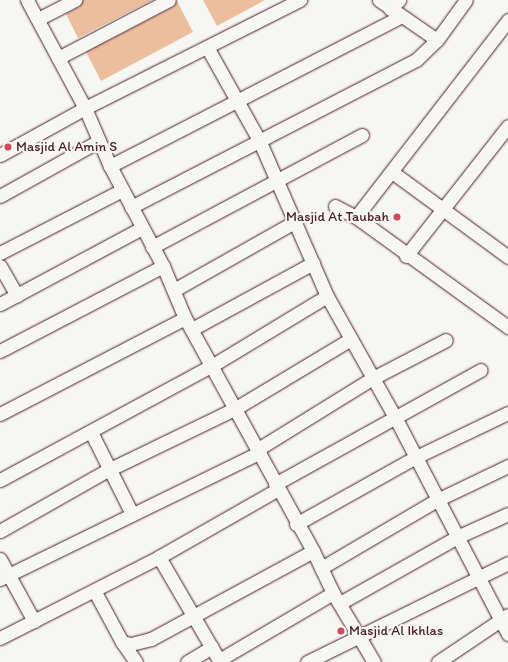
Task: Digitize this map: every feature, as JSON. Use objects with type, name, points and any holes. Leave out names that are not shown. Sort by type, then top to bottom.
[{"type":"street","points":[[27,0],[85,108],[110,166],[163,266],[188,323],[213,365],[259,451],[276,487],[296,524],[313,551],[357,637],[374,662]]},
{"type":"street","points":[[38,20],[74,0]]},
{"type":"street","points":[[58,58],[169,0]]},
{"type":"street","points":[[0,155],[85,108],[300,0]]},
{"type":"street","points":[[379,0],[396,9],[437,40]]},
{"type":"street","points":[[131,207],[260,142],[416,60],[437,40],[466,0]]},
{"type":"street","points":[[110,166],[238,102],[396,9]]},
{"type":"street","points":[[356,217],[508,20]]},
{"type":"street","points":[[207,47],[260,142],[279,181],[327,296],[395,417],[437,500],[503,618],[508,634]]},
{"type":"street","points":[[406,256],[508,126]]},
{"type":"street","points":[[152,247],[362,136]]},
{"type":"street","points":[[0,196],[99,141]]},
{"type":"street","points":[[392,172],[508,257]]},
{"type":"street","points":[[0,253],[122,190]]},
{"type":"street","points":[[335,206],[356,217],[406,256],[508,327]]},
{"type":"street","points":[[174,290],[296,221]]},
{"type":"street","points":[[0,304],[142,228]]},
{"type":"street","points":[[0,414],[313,263]]},
{"type":"street","points":[[0,266],[17,295]]},
{"type":"street","points":[[0,351],[163,266]]},
{"type":"street","points":[[0,480],[213,365],[327,296]]},
{"type":"street","points":[[0,531],[108,470],[236,408],[351,339]]},
{"type":"street","points":[[4,577],[259,451],[373,378],[446,340]]},
{"type":"street","points":[[0,638],[95,592],[159,557],[395,417],[481,370]]},
{"type":"street","points":[[296,524],[416,457],[508,413]]},
{"type":"street","points":[[91,432],[108,470],[132,514]]},
{"type":"street","points":[[321,568],[437,500],[508,466]]},
{"type":"street","points":[[159,557],[195,616],[220,661],[336,598],[457,537],[508,514]]},
{"type":"street","points":[[122,642],[131,644],[151,639],[313,551]]},
{"type":"street","points":[[0,559],[4,577],[34,621]]},
{"type":"street","points":[[307,662],[508,563]]},
{"type":"street","points":[[95,592],[122,642],[136,662]]},
{"type":"street","points":[[438,662],[503,618]]},
{"type":"street","points":[[187,662],[212,647]]},
{"type":"building","points":[[83,0],[152,0],[78,38],[66,14],[79,7]]},
{"type":"building","points":[[203,0],[265,0],[217,26]]},
{"type":"building","points":[[177,1],[193,32],[101,81],[86,52],[173,7]]},
{"type":"place","name":"Masjid Al Amin S","points":[[8,147]]},
{"type":"place","name":"Masjid At Taubah","points":[[397,217]]},
{"type":"place","name":"Masjid Al Ikhlas","points":[[341,631]]}]
